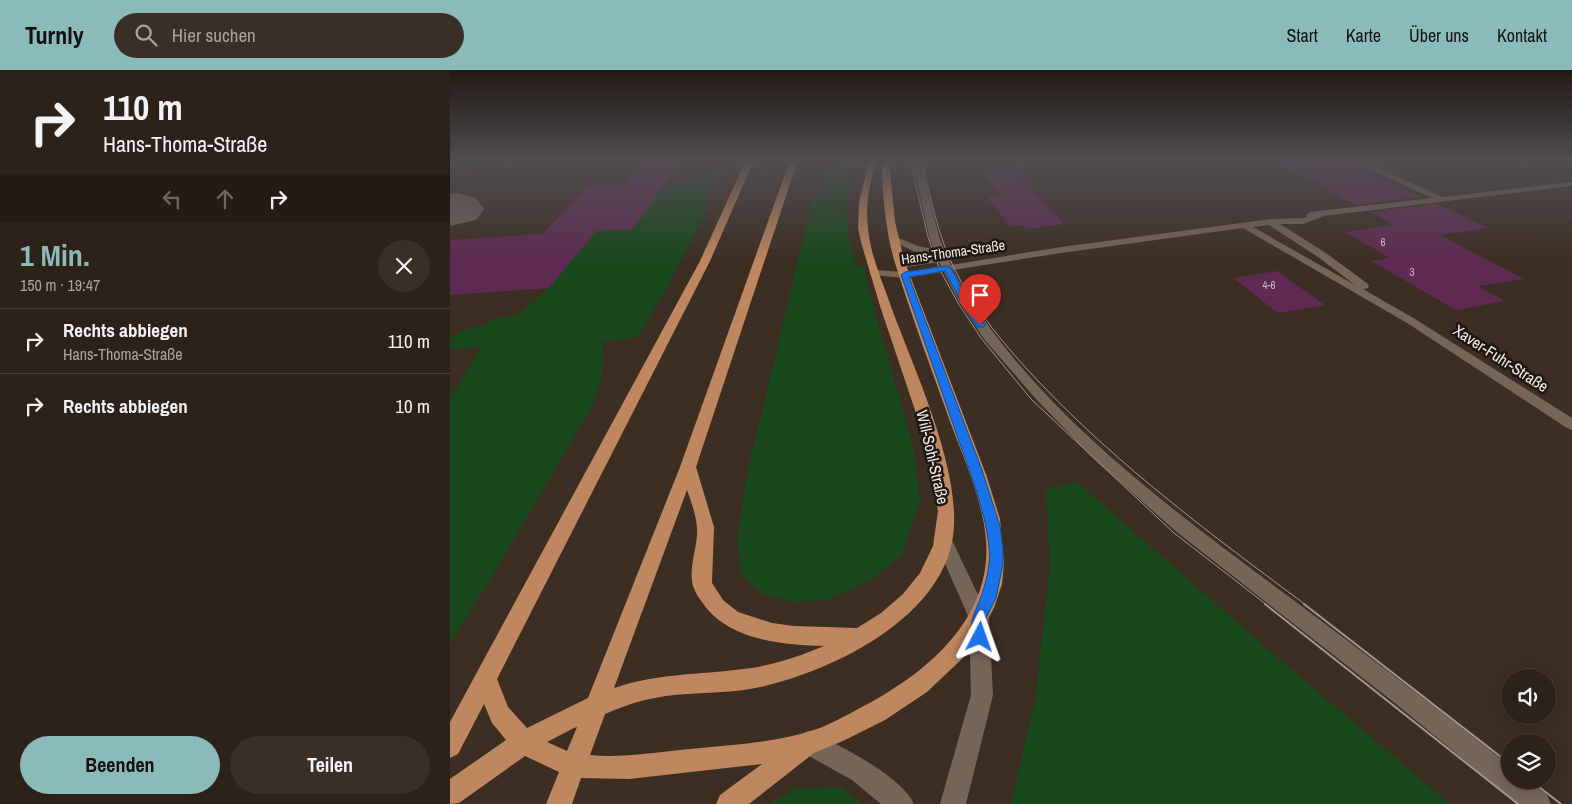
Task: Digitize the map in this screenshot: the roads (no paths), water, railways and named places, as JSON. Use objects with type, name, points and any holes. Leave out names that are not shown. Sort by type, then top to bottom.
[{"type":"main road","points":[[450,746],[705,261],[735,194]]},
{"type":"main road","points":[[559,804],[599,704],[688,467],[784,194]]},
{"type":"main road","name":"Will-Sohl-Straße","points":[[450,794],[563,720],[599,704],[645,689],[758,677],[816,660],[882,624],[914,595],[933,570],[944,541],[946,513],[943,489],[930,430],[913,378],[892,328],[863,229],[865,194]]},
{"type":"main road","name":"Will-Sohl-Straße","points":[[808,743],[875,713],[934,674],[961,645],[979,618],[988,598],[996,564],[993,526],[976,470],[903,270],[894,239],[887,194]]},
{"type":"main road","points":[[688,467],[706,532],[702,564],[703,589],[716,606],[734,620],[770,632],[791,635],[858,638]]},
{"type":"main road","points":[[486,680],[500,715],[526,743],[548,756],[574,766],[632,768],[721,758],[808,743]]},
{"type":"main road","points":[[729,804],[808,743]]},
{"type":"street","points":[[927,194],[947,259],[965,302],[988,336],[1040,395],[1099,455],[1184,528],[1404,696],[1538,804]]},
{"type":"street","points":[[1431,194],[1444,200]]},
{"type":"street","name":"Hans-Thoma-Straße","points":[[875,274],[903,270],[947,259],[1061,250],[1270,222],[1304,221],[1320,216],[1490,194]]},
{"type":"street","name":"Xaver-Fuhr-Straße","points":[[1270,222],[1322,255],[1411,321]]},
{"type":"street","name":"Xaver-Fuhr-Straße","points":[[1246,226],[1411,321],[1572,426]]},
{"type":"street","name":"Hans-Thoma-Straße","points":[[894,239],[916,249],[947,259],[1061,250]]},
{"type":"street","points":[[944,541],[979,618],[982,696],[953,804]]},
{"type":"street","points":[[808,743],[861,771],[901,804]]},
{"type":"tram line","points":[[918,194],[928,237],[940,270],[958,303],[981,338],[1031,399],[1174,533],[1267,605]]},
{"type":"tram line","points":[[930,194],[948,255],[962,284],[992,328],[1040,383],[1102,443],[1168,500],[1306,605]]},
{"type":"tram line","points":[[1265,604],[1518,804]]},
{"type":"tram line","points":[[1304,604],[1501,757]]},
{"type":"tram line","points":[[1542,789],[1561,804]]}]
